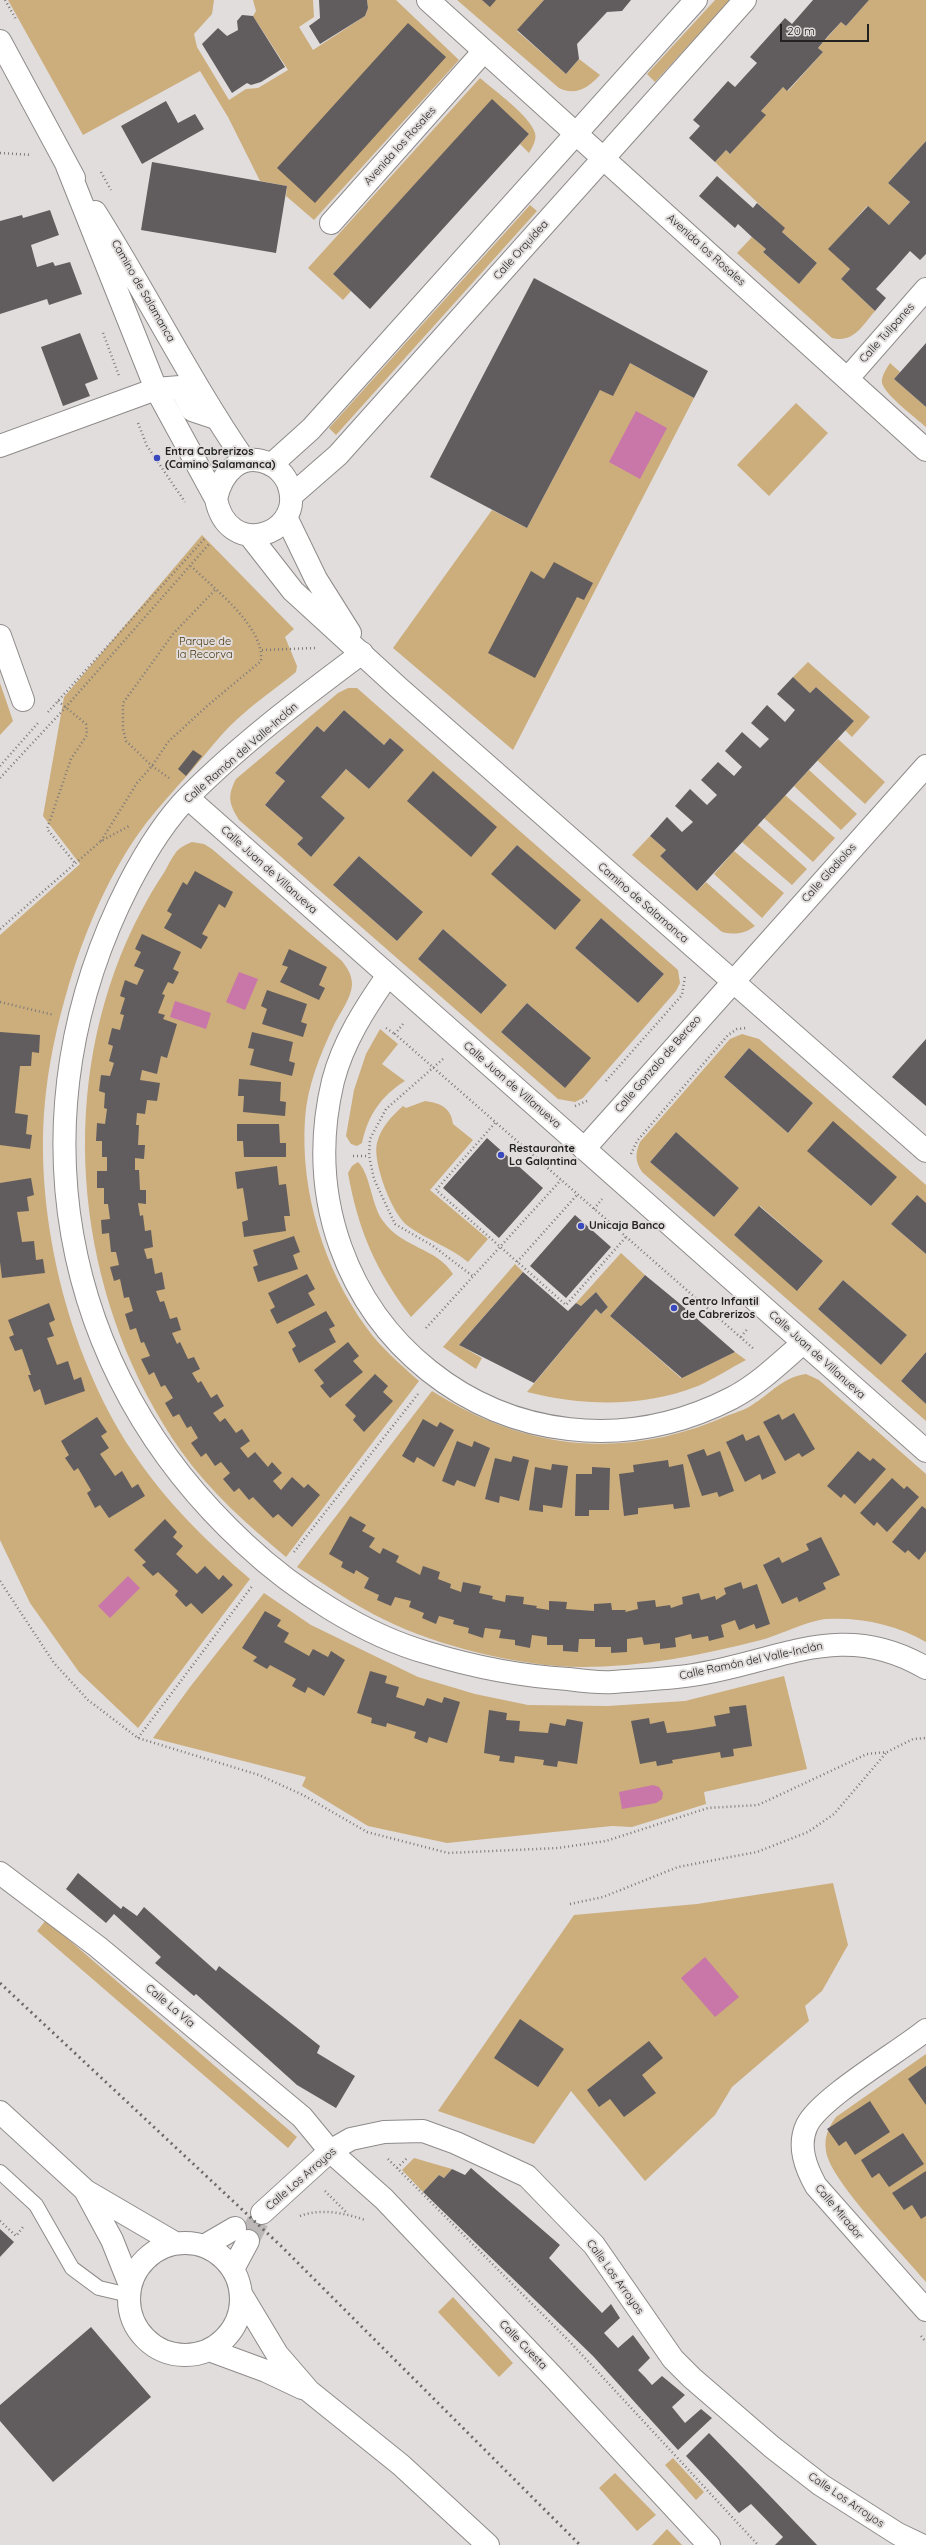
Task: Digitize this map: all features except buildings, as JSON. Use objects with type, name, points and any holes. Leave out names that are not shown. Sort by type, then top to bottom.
[{"type":"street","name":"Avenida los Rosales","points":[[428,0],[926,450]]},
{"type":"street","points":[[271,465],[311,429],[696,0]]},
{"type":"street","name":"Calle Orquídea","points":[[292,496],[338,455],[745,0]]},
{"type":"street","name":"Camino de Salamanca","points":[[0,41],[67,166],[136,277],[216,418],[245,461]]},
{"type":"street","name":"Avenida los Rosales","points":[[331,223],[484,51]]},
{"type":"street","name":"Camino de Salamanca","points":[[67,166],[156,389],[216,499],[219,512],[226,524],[237,532],[250,536],[293,591],[444,728],[926,1151]]},
{"type":"street","name":"Calle Tulipanes","points":[[848,378],[926,289]]},
{"type":"street","points":[[0,446],[156,389],[180,387],[192,410],[216,418]]},
{"type":"street","points":[[216,499],[220,482],[230,468],[245,461],[258,461],[271,465],[281,472],[288,483],[292,496],[286,517],[271,532],[250,536]]},
{"type":"street","name":"Camino de Salamanca","points":[[286,517],[316,579],[362,652]]},
{"type":"street","points":[[0,636],[23,700]]},
{"type":"street","name":"Calle Ramón del Valle-Inclán","points":[[362,652],[250,743],[181,790],[163,829],[131,880],[99,949],[77,1022],[66,1097],[64,1172],[74,1248],[94,1321],[124,1391],[164,1455],[212,1514],[273,1569],[352,1620],[403,1646],[518,1676],[606,1682],[694,1675],[838,1643],[867,1644],[895,1652],[926,1668]]},
{"type":"street","name":"Calle Gladiolos","points":[[732,980],[926,766]]},
{"type":"street","name":"Calle Juan de Villanueva","points":[[181,790],[463,1042],[926,1451]]},
{"type":"street","points":[[388,975],[364,1010],[346,1044],[333,1079],[326,1117],[324,1155],[326,1197],[339,1245],[353,1278],[371,1308],[402,1347],[433,1375],[471,1400],[514,1417],[557,1428],[614,1430],[648,1427],[692,1416],[733,1397],[771,1372],[803,1342]]},
{"type":"street","name":"Calle Gonzalo de Berceo","points":[[584,1149],[732,980]]},
{"type":"street","name":"Calle La Vía","points":[[0,1872],[98,1947],[266,2086],[302,2117],[330,2151]]},
{"type":"street","name":"Calle Mirador","points":[[926,2030],[820,2107],[807,2126],[802,2148],[806,2168],[816,2186],[926,2310]]},
{"type":"street","points":[[0,2112],[86,2191],[176,2243],[204,2246],[220,2255],[233,2269],[241,2294],[277,2354],[309,2391],[401,2465],[488,2545]]},
{"type":"street","name":"Calle Los Arroyos","points":[[262,2213],[330,2151],[351,2139],[384,2132],[423,2131],[456,2143],[527,2176],[594,2245],[673,2359],[692,2378],[772,2447],[821,2485],[898,2534],[921,2545]]},
{"type":"street","name":"Calle Cuesta","points":[[330,2151],[384,2199],[709,2545]]},
{"type":"street","points":[[86,2191],[112,2240],[129,2290],[132,2318],[144,2338],[164,2351],[186,2355],[209,2350],[227,2336],[238,2317],[241,2294]]},
{"type":"street","points":[[204,2246],[241,2234],[233,2269]]},
{"type":"street","points":[[129,2290],[140,2265],[155,2250],[176,2243]]},
{"type":"street","points":[[209,2350],[266,2371],[309,2391]]},
{"type":"lane","points":[[0,2172],[36,2205],[72,2268],[99,2288],[129,2290]]},
{"type":"path","points":[[5,0],[16,20]]},
{"type":"path","points":[[100,170],[115,197]]},
{"type":"path","points":[[100,327],[147,446],[186,503]]},
{"type":"path","points":[[48,713],[209,533]]},
{"type":"path","points":[[0,778],[66,707],[214,539]]},
{"type":"path","points":[[101,841],[137,783],[152,766],[168,742],[207,706],[261,661],[262,650],[259,640],[248,623],[191,566]]},
{"type":"path","points":[[181,790],[152,766],[126,741],[123,729],[123,703],[173,634],[215,590]]},
{"type":"path","points":[[262,650],[321,648],[316,644]]},
{"type":"path","points":[[58,701],[86,724],[87,735],[71,759],[47,829],[75,863]]},
{"type":"path","points":[[0,766],[42,719]]},
{"type":"path","points":[[0,929],[101,841],[135,823]]},
{"type":"path","points":[[604,1084],[682,995],[685,974],[683,970]]},
{"type":"path","points":[[0,1002],[77,1022]]},
{"type":"path","points":[[404,1024],[395,1034],[760,1354]]},
{"type":"path","points":[[636,1141],[728,1035],[737,1029],[749,1028]]},
{"type":"path","points":[[463,1042],[386,1109],[370,1139],[369,1156],[374,1179],[395,1224],[433,1246],[474,1277]]},
{"type":"path","points":[[572,1106],[588,1102],[593,1096]]},
{"type":"path","points":[[495,1123],[436,1190],[516,1262],[566,1305],[626,1237]]},
{"type":"path","points":[[349,1156],[369,1156]]},
{"type":"path","points":[[421,1333],[474,1277],[561,1180]]},
{"type":"path","points":[[516,1262],[577,1195]]},
{"type":"path","points":[[138,1738],[273,1569],[433,1375]]},
{"type":"path","points":[[0,1581],[54,1663],[88,1700],[138,1738],[259,1775],[303,1795],[367,1832],[448,1853],[558,1848],[606,1841],[708,1808],[758,1805],[867,1754],[887,1752],[913,1739],[926,1738]]},
{"type":"path","points":[[570,1904],[603,1897],[678,1867],[757,1852],[808,1832],[834,1814],[887,1752]]},
{"type":"path","points":[[397,2168],[412,2154]]},
{"type":"path","points":[[384,2155],[571,2343],[758,2545]]},
{"type":"path","points":[[296,2218],[330,2212],[346,2213],[372,2222]]},
{"type":"path","points":[[920,2334],[926,2342]]},
{"type":"green space","points":[[8,0],[214,0],[212,14],[194,34],[197,47],[229,100],[246,89],[258,88],[288,70],[253,16],[256,11],[253,0],[313,0],[314,17],[299,27],[313,50],[365,16],[368,8],[367,0],[396,0],[459,60],[314,220],[286,196],[287,186],[260,181],[228,117],[200,71],[83,135]]},
{"type":"green space","points":[[457,0],[544,0],[517,31],[566,74],[579,59],[600,75],[591,84],[576,91],[559,88]]},
{"type":"green space","points":[[715,0],[730,0],[655,82],[647,74]]},
{"type":"green space","points":[[869,0],[926,0],[926,141],[888,183],[910,202],[889,225],[867,206],[829,249],[850,269],[841,279],[875,311],[852,336],[840,339],[832,338],[737,253],[752,237],[766,249],[763,252],[799,284],[817,263],[782,232],[784,228],[715,162],[726,150],[730,154],[765,115],[761,111],[783,87],[788,91],[823,52],[818,48],[841,22],[846,26]]},
{"type":"green space","points":[[480,78],[511,104],[532,126],[535,133],[535,138],[534,144],[529,153],[520,144],[529,134],[492,100],[333,274],[351,291],[343,300],[308,268]]},
{"type":"green space","points":[[530,205],[537,211],[336,435],[329,428]]},
{"type":"green space","points":[[630,363],[694,398],[513,750],[393,648],[492,510],[527,528],[600,390]]},
{"type":"green space","points":[[890,363],[900,372],[894,379],[926,407],[926,427],[895,400],[884,388],[882,378]]},
{"type":"green space","points":[[796,403],[828,433],[769,496],[737,465]]},
{"type":"green space","name":"Parque de la Recorva","points":[[202,535],[294,629],[285,637],[297,666],[296,672],[246,712],[220,736],[147,822],[124,856],[104,892],[74,968],[57,1029],[48,1076],[43,1137],[44,1184],[50,1231],[59,1279],[89,1370],[109,1412],[132,1451],[158,1487],[202,1535],[250,1579],[138,1728],[79,1672],[30,1603],[0,1540],[0,935],[80,864],[43,816],[64,697]]},
{"type":"green space","points":[[808,662],[870,717],[852,737],[845,730],[854,721],[816,687],[810,693],[793,677]]},
{"type":"green space","points":[[0,683],[13,721],[0,735]]},
{"type":"green space","points":[[348,688],[357,688],[678,970],[680,983],[676,991],[583,1098],[575,1102],[558,1099],[239,820],[230,800],[231,790],[236,779],[338,693]],"holes":[[[344,710],[384,745],[390,738],[404,750],[369,789],[346,769],[321,797],[345,818],[311,857],[297,844],[303,838],[265,805],[285,781],[275,773],[317,726],[324,732]],[[517,845],[542,867],[497,867]],[[359,856],[422,911],[397,941],[334,886]],[[601,918],[664,974],[638,1003],[575,948]],[[443,929],[507,985],[481,1014],[418,959]],[[527,1003],[559,1030],[565,1088],[501,1032]]]},
{"type":"green space","points":[[838,739],[885,782],[865,804],[817,760]]},
{"type":"green space","points":[[809,770],[857,814],[841,830],[794,786]]},
{"type":"green space","points":[[785,795],[835,838],[813,862],[764,818]]},
{"type":"green space","points":[[758,825],[807,869],[792,885],[742,842]]},
{"type":"green space","points":[[650,836],[666,850],[660,856],[697,891],[706,882],[755,926],[740,933],[722,932],[632,855]]},
{"type":"green space","points":[[192,842],[204,844],[212,849],[342,961],[349,972],[352,985],[351,990],[323,1049],[311,1083],[306,1107],[304,1146],[311,1201],[327,1255],[351,1304],[378,1342],[419,1381],[286,1557],[244,1520],[204,1480],[181,1451],[147,1396],[121,1337],[101,1275],[89,1212],[85,1147],[89,1083],[100,1019],[120,957],[140,913],[174,854]]},
{"type":"green space","points":[[734,851],[784,893],[762,918],[714,874]]},
{"type":"green space","points":[[380,1029],[398,1044],[382,1064],[405,1081],[382,1100],[372,1115],[362,1143],[357,1146],[351,1144],[346,1136],[354,1090],[366,1054]]},
{"type":"green space","points":[[742,1034],[759,1039],[926,1185],[926,1203],[898,1217],[891,1224],[926,1254],[926,1352],[901,1381],[926,1404],[926,1421],[642,1172],[636,1157],[640,1142],[730,1039]],"holes":[[[749,1048],[813,1103],[788,1133],[724,1077]],[[676,1132],[739,1188],[714,1217],[650,1162]],[[865,1149],[896,1177],[871,1206],[839,1179]],[[760,1206],[823,1261],[798,1290],[734,1235]],[[843,1280],[907,1335],[881,1365],[818,1309]]]},
{"type":"green space","points":[[425,1101],[436,1103],[444,1107],[450,1114],[453,1124],[473,1140],[430,1190],[488,1239],[468,1262],[454,1252],[415,1231],[402,1220],[390,1200],[380,1174],[376,1151],[379,1137],[384,1127],[403,1106],[406,1108]]},
{"type":"green space","points":[[358,1162],[366,1174],[376,1207],[383,1221],[400,1237],[429,1253],[446,1265],[453,1274],[411,1317],[378,1266],[363,1231],[352,1194],[348,1173],[352,1166]]},
{"type":"green space","points":[[621,1253],[645,1275],[610,1316],[681,1378],[735,1352],[746,1360],[698,1386],[656,1398],[634,1401],[591,1402],[548,1397],[527,1392],[596,1309],[601,1314],[608,1307],[596,1292],[581,1306],[576,1303]]},
{"type":"green space","points":[[515,1264],[523,1272],[459,1345],[482,1358],[476,1369],[443,1347]]},
{"type":"green space","points":[[806,1374],[819,1380],[926,1474],[926,1642],[903,1631],[878,1623],[852,1619],[827,1619],[812,1622],[769,1638],[717,1651],[672,1659],[627,1665],[581,1667],[558,1666],[507,1659],[454,1646],[429,1638],[385,1620],[362,1608],[297,1567],[432,1391],[468,1411],[504,1427],[540,1437],[577,1443],[614,1443],[652,1439],[690,1430],[741,1411],[759,1401],[784,1382]]},
{"type":"green space","points":[[264,1593],[311,1625],[418,1677],[475,1694],[528,1705],[608,1706],[685,1701],[784,1676],[807,1769],[704,1792],[706,1804],[632,1827],[612,1826],[447,1843],[368,1826],[302,1786],[306,1777],[153,1738],[190,1687]]},
{"type":"green space","points":[[833,1883],[848,1945],[822,1991],[805,2006],[809,2021],[732,2087],[715,2115],[645,2181],[571,2091],[534,2144],[438,2111],[574,1915],[697,1904]]},
{"type":"green space","points":[[46,1920],[297,2137],[288,2148],[37,1931]]},
{"type":"green space","points":[[926,2054],[926,2282],[869,2218],[840,2180],[826,2151],[826,2141],[827,2133],[836,2117]]},
{"type":"green space","points":[[414,2158],[452,2169],[444,2178],[439,2175],[423,2192],[402,2170]]},
{"type":"green space","points":[[453,2297],[513,2363],[499,2377],[438,2312]]},
{"type":"green space","points":[[673,2458],[704,2492],[696,2500],[665,2465]]},
{"type":"green space","points":[[615,2473],[656,2515],[637,2531],[599,2488]]},
{"type":"green space","points":[[667,2529],[682,2545],[652,2545]]},
{"type":"shaded area","points":[[636,411],[667,428],[640,479],[609,462]]},
{"type":"shaded area","points":[[239,972],[258,979],[245,1010],[226,1002]]},
{"type":"shaded area","points":[[175,1001],[211,1013],[206,1029],[170,1017]]},
{"type":"shaded area","points":[[128,1576],[140,1588],[110,1618],[98,1606]]},
{"type":"shaded area","points":[[653,1785],[659,1787],[663,1793],[662,1799],[656,1803],[622,1809],[619,1792]]},
{"type":"shaded area","points":[[705,1957],[739,1997],[715,2017],[681,1978]]},
{"type":"tunnel","points":[[248,2241],[262,2213]]},
{"type":"railway","points":[[0,1983],[281,2246],[580,2545]]},
{"type":"place","name":"Entra Cabrerizos (Camino Salamanca)","points":[[157,458]]},
{"type":"place","name":"Restaurante La Galantina","points":[[501,1155]]},
{"type":"place","name":"Unicaja Banco","points":[[581,1226]]},
{"type":"place","name":"Centro Infantil de Cabrerizos","points":[[674,1308]]}]
